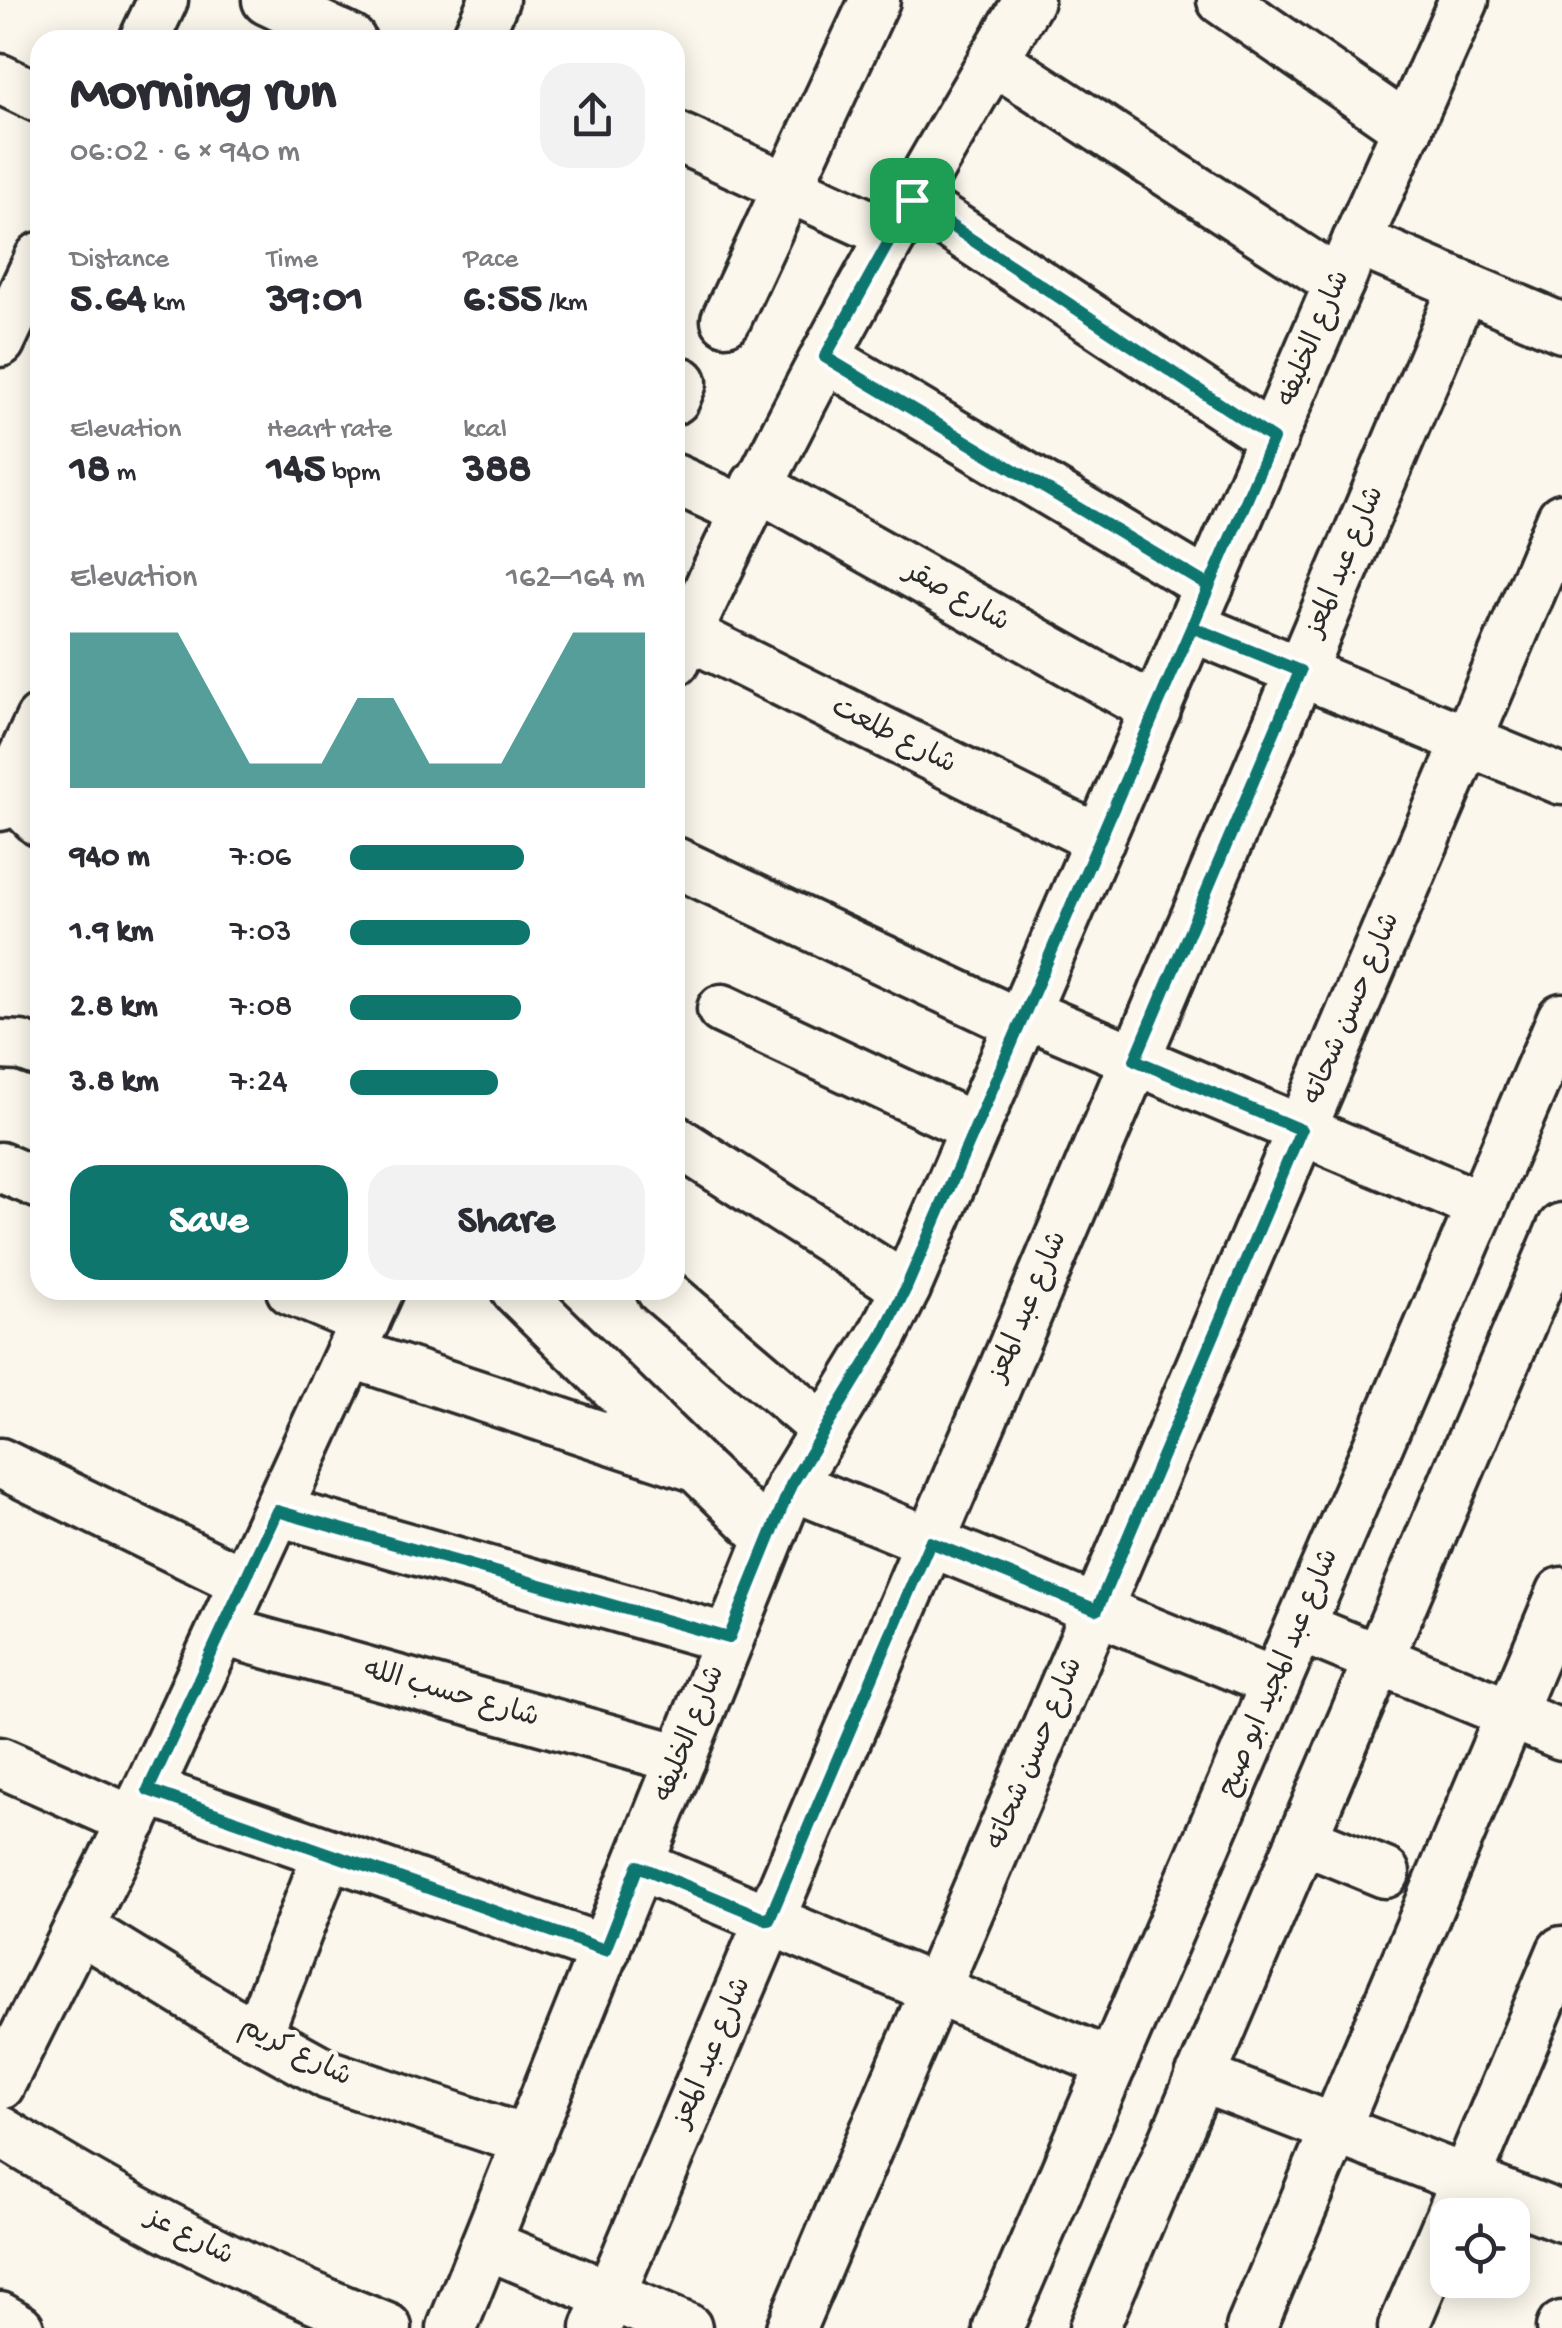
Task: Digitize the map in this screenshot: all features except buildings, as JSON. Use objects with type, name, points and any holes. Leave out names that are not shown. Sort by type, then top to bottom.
[{"type":"street","points":[[149,30],[164,0]]},
{"type":"street","points":[[267,0],[329,30]]},
{"type":"street","points":[[480,30],[494,0]]},
{"type":"street","points":[[726,320],[875,0]]},
{"type":"street","points":[[685,638],[750,498],[825,357],[1029,0]]},
{"type":"street","points":[[1222,0],[1408,129]]},
{"type":"street","name":"شارع الخليفه","points":[[452,2328],[791,1485],[882,1336],[906,1288],[1464,0]]},
{"type":"street","points":[[993,59],[1348,262],[1464,286],[1562,328]]},
{"type":"street","points":[[0,79],[30,93]]},
{"type":"street","points":[[685,141],[788,187],[902,217],[1273,439]]},
{"type":"street","points":[[0,342],[26,283]]},
{"type":"street","name":"شارع عبد المعز","points":[[602,2312],[1464,286]]},
{"type":"street","points":[[825,357],[1300,671],[1562,780]]},
{"type":"street","name":"شارع صقر","points":[[685,482],[750,498],[1156,710]]},
{"type":"street","name":"شارع حسن شحاته","points":[[791,2328],[1562,518]]},
{"type":"street","name":"شارع طلعت","points":[[685,649],[1100,840]]},
{"type":"street","points":[[12,800],[30,749]]},
{"type":"street","points":[[685,866],[1022,1018],[1135,1060],[1481,1206]]},
{"type":"street","points":[[722,1009],[974,1128]]},
{"type":"street","name":"شارع عبد المجيد ابو صبح","points":[[998,2328],[1562,1018]]},
{"type":"street","points":[[0,1046],[30,1049]]},
{"type":"street","points":[[685,1146],[906,1288]]},
{"type":"street","points":[[0,1167],[30,1180]]},
{"type":"street","points":[[1094,2328],[1560,1241]]},
{"type":"street","points":[[314,1300],[698,1468]]},
{"type":"street","points":[[526,1300],[769,1538]]},
{"type":"street","points":[[673,1300],[824,1429]]},
{"type":"street","points":[[1,2081],[141,1805],[365,1322]]},
{"type":"street","points":[[0,1463],[244,1582]]},
{"type":"street","points":[[791,1485],[1276,1683]]},
{"type":"street","points":[[277,1511],[729,1638]]},
{"type":"street","points":[[1251,2328],[1562,1592]]},
{"type":"street","points":[[1300,1627],[1562,1734]]},
{"type":"street","name":"شارع حسب الله","points":[[222,1631],[681,1760]]},
{"type":"street","points":[[0,1762],[141,1805],[328,1853],[605,1950]]},
{"type":"street","points":[[1302,1839],[1384,1873]]},
{"type":"street","points":[[257,2036],[328,1853]]},
{"type":"street","points":[[638,1866],[1112,2064]]},
{"type":"street","name":"شارع كريم","points":[[79,1928],[257,2036],[330,2075],[528,2142]]},
{"type":"street","points":[[1458,2197],[1562,1951]]},
{"type":"street","points":[[1200,2077],[1335,2129],[1458,2197],[1562,2217]]},
{"type":"street","name":"شارع عز","points":[[0,2131],[87,2185],[203,2246],[387,2328]]},
{"type":"street","points":[[486,2244],[602,2312],[687,2328]]},
{"type":"street","points":[[1403,2328],[1430,2264]]},
{"type":"street","points":[[0,2317],[19,2328]]},
{"type":"route","points":[[912,200],[825,357],[1209,586],[1192,627],[1300,671],[1135,1060],[1301,1130],[1097,1610],[930,1542],[769,1920],[638,1866],[605,1950],[148,1790],[277,1511],[729,1638],[791,1485],[882,1336],[906,1288],[1192,627],[1273,439],[912,200]]}]
